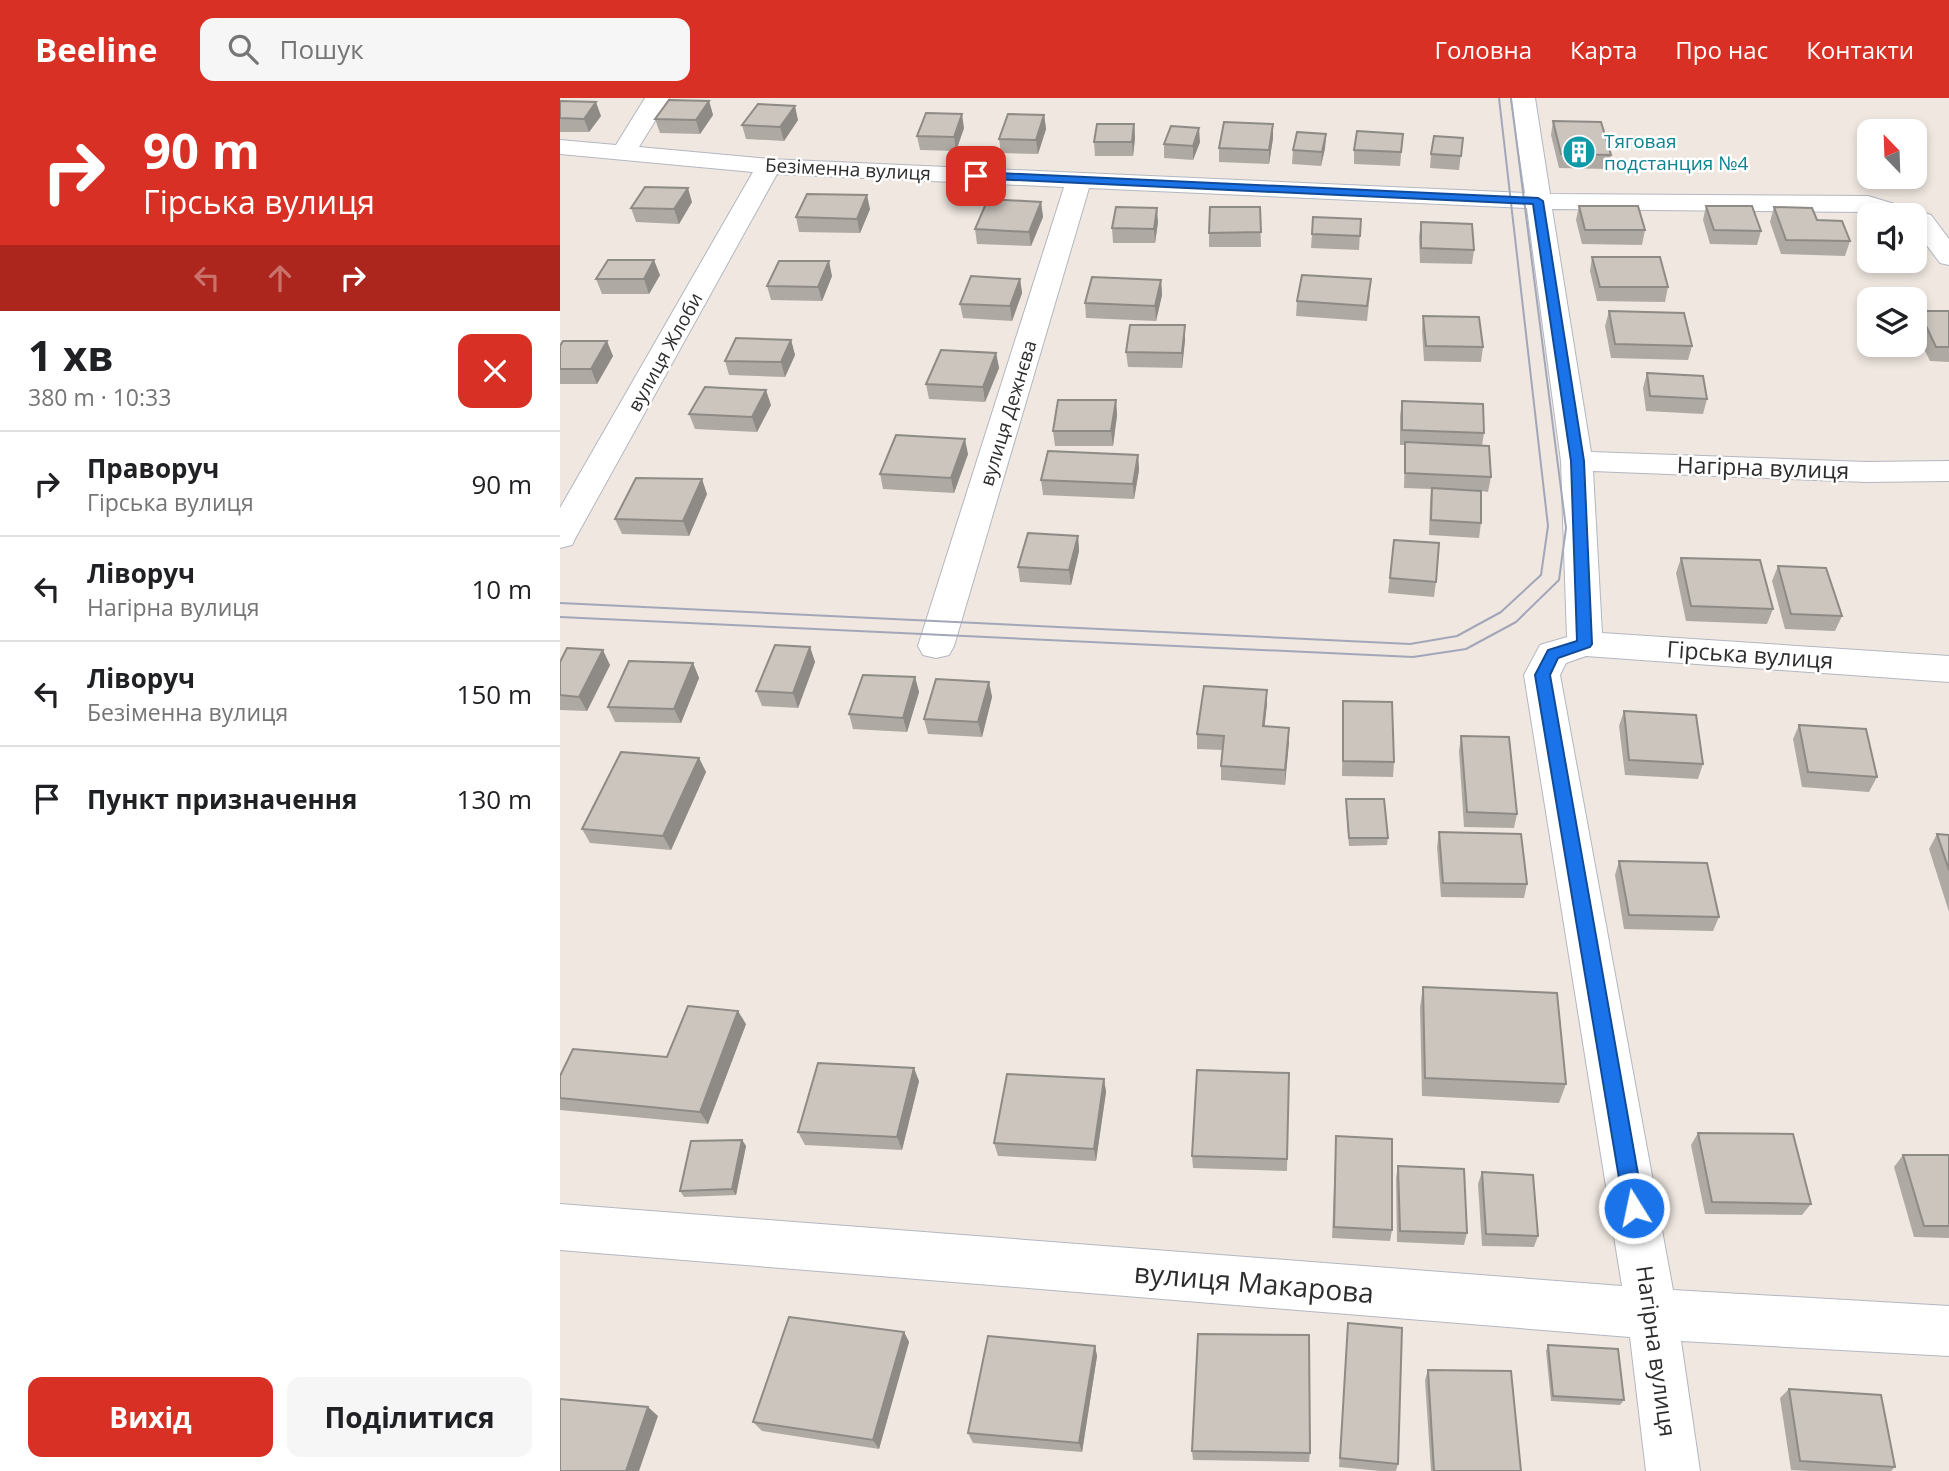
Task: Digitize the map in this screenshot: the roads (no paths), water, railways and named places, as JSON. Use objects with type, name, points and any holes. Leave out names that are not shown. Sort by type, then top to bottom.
[{"type":"street","points":[[624,151],[657,98]]},
{"type":"street","name":"Нагірна вулиця","points":[[1523,98],[1547,201],[1577,461],[1569,649],[1542,675],[1652,1314],[1674,1471]]},
{"type":"street","name":"Безіменна вулиця","points":[[560,146],[769,166],[1547,201]]},
{"type":"street","name":"вулиця Жлоби","points":[[560,537],[769,166]]},
{"type":"street","name":"вулиця Дежнєва","points":[[936,646],[1079,180]]},
{"type":"street","points":[[1547,201],[1857,204]]},
{"type":"street","points":[[1927,227],[1949,257]]},
{"type":"street","name":"Нагірна вулиця","points":[[1577,461],[1866,472],[1949,471]]},
{"type":"street","name":"Гірська вулиця","points":[[1569,649],[1949,669]]},
{"type":"street","name":"вулиця Макарова","points":[[560,1227],[1652,1314],[1949,1331]]},
{"type":"tram line","points":[[560,603],[1410,644],[1457,636],[1501,612],[1541,575],[1548,526],[1499,98]]},
{"type":"tram line","points":[[560,617],[1413,657],[1466,649],[1516,622],[1559,580],[1566,528],[1511,98]]},
{"type":"place","name":"Тяговая подстанция №4","points":[[1579,152]]}]
